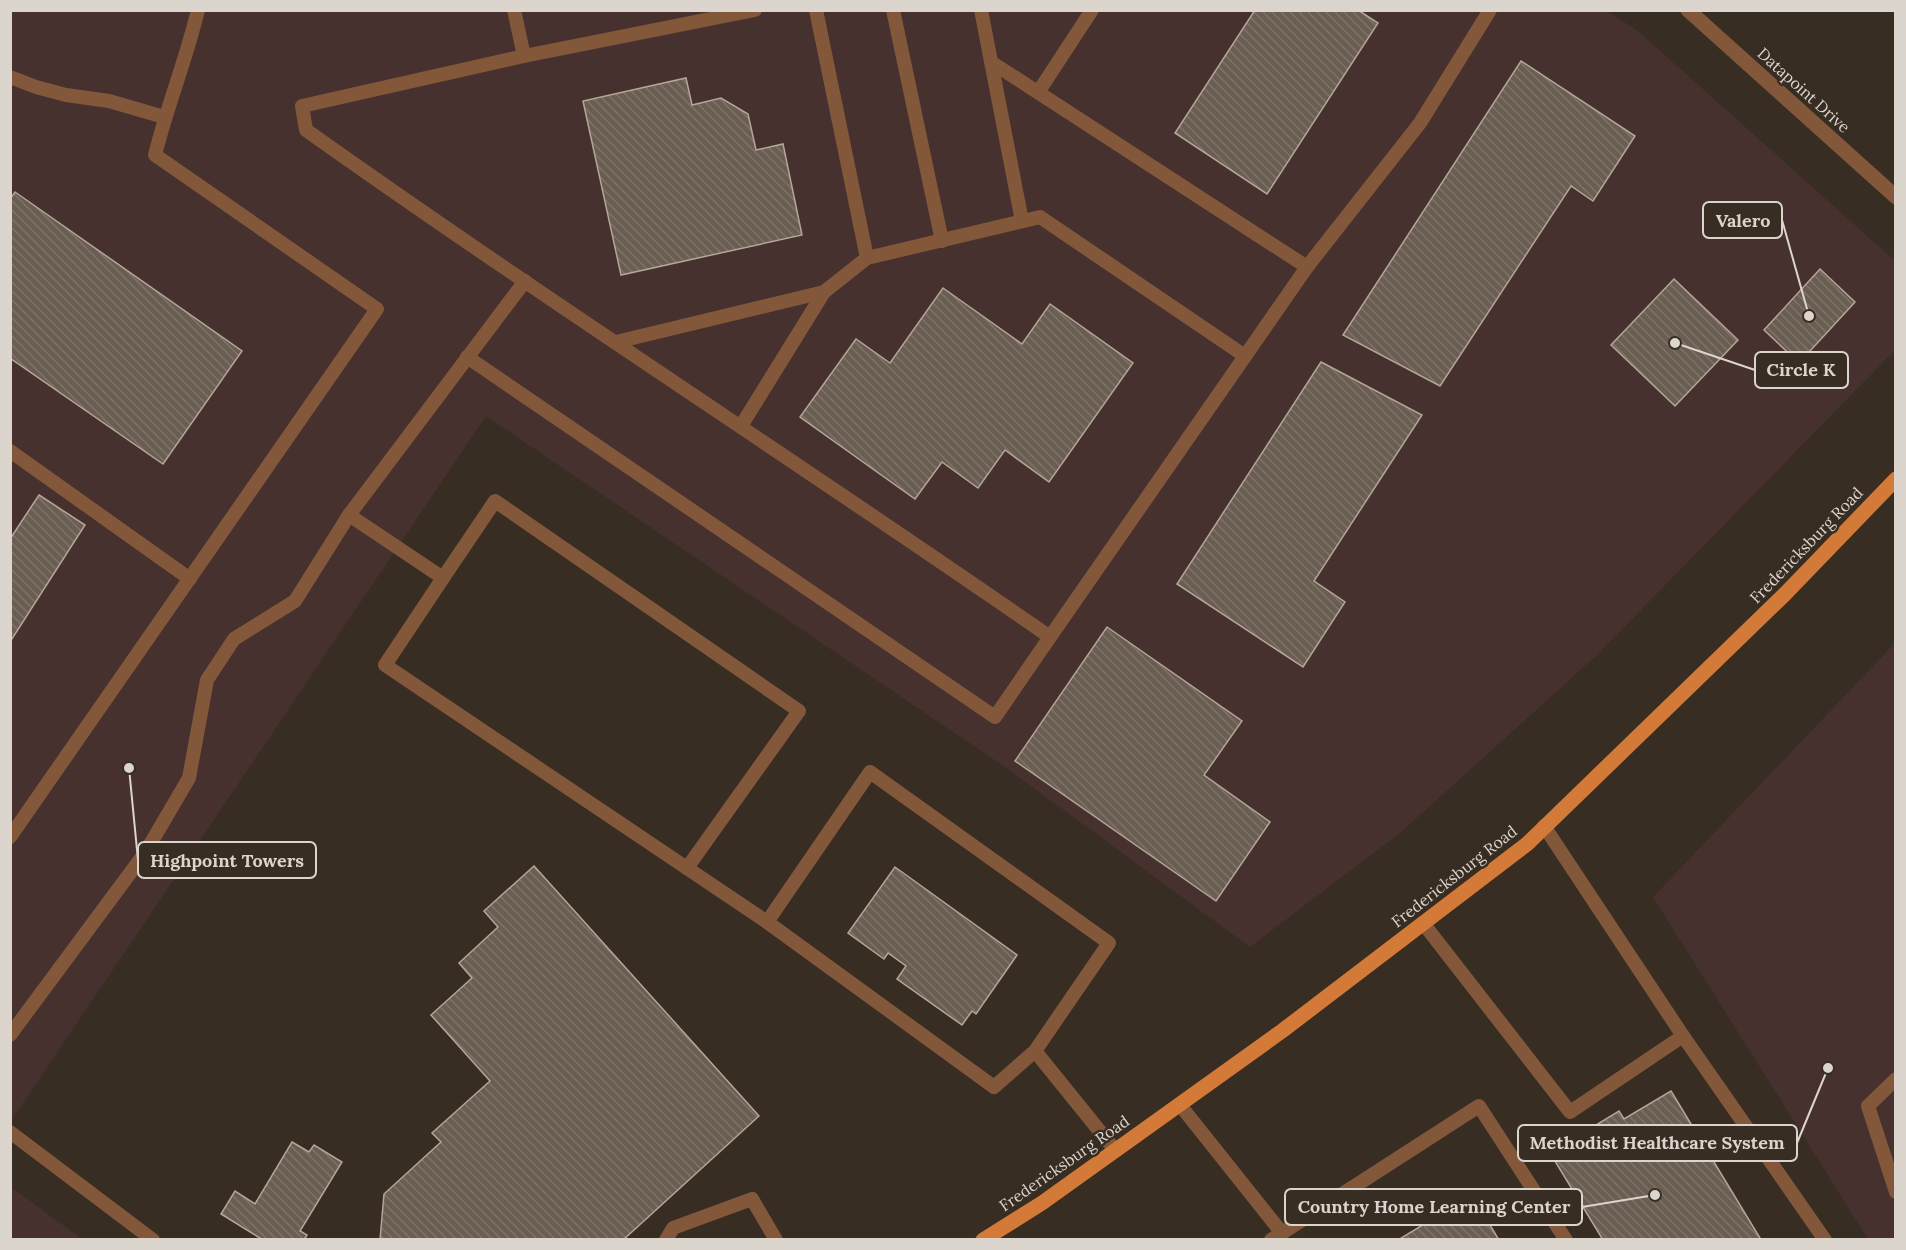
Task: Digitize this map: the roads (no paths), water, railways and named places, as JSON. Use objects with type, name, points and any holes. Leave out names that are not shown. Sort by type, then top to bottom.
[{"type":"main road","name":"Fredericksburg Road","points":[[983,1239],[1042,1203],[1282,1031],[1527,844],[1785,594],[1896,479]]},
{"type":"street","name":"Datapoint Drive","points":[[1688,10],[1896,198]]},
{"type":"lane","points":[[10,837],[377,309],[154,155],[164,117],[190,46],[198,10]]},
{"type":"lane","points":[[514,10],[524,56]]},
{"type":"lane","points":[[755,10],[524,56],[302,106],[306,130],[412,205],[922,548],[1050,637]]},
{"type":"lane","points":[[816,10],[867,258]]},
{"type":"lane","points":[[893,10],[942,241]]},
{"type":"lane","points":[[981,10],[1023,222]]},
{"type":"lane","points":[[1039,91],[1092,10]]},
{"type":"lane","points":[[467,357],[995,717],[1307,267],[1420,123],[1488,11]]},
{"type":"lane","points":[[991,62],[1307,267]]},
{"type":"lane","points":[[10,77],[66,95],[109,101],[164,117]]},
{"type":"lane","points":[[741,426],[824,292],[867,258],[1040,217],[1245,356]]},
{"type":"lane","points":[[10,1035],[145,853],[189,778],[207,680],[234,639],[295,601],[349,515],[525,281]]},
{"type":"lane","points":[[616,342],[824,292]]},
{"type":"lane","points":[[10,451],[190,579]]},
{"type":"lane","points":[[687,868],[799,711],[495,501],[386,665],[766,922],[994,1087],[1035,1051],[1109,943],[870,772],[766,922]]},
{"type":"lane","points":[[349,515],[443,578]]},
{"type":"lane","points":[[1544,826],[1683,1036],[1825,1239]]},
{"type":"lane","points":[[1423,923],[1570,1112],[1683,1036]]},
{"type":"lane","points":[[1035,1051],[1115,1150]]},
{"type":"lane","points":[[1896,1078],[1868,1106],[1896,1192]]},
{"type":"lane","points":[[1180,1105],[1276,1236],[1479,1106],[1566,1239]]},
{"type":"lane","points":[[10,1132],[153,1239]]},
{"type":"lane","points":[[666,1239],[673,1228],[752,1198],[777,1239]]},
{"type":"place","name":"Valero","points":[[1809,316]]},
{"type":"place","name":"Circle K","points":[[1675,343]]},
{"type":"place","name":"Highpoint Towers","points":[[129,768]]},
{"type":"place","name":"Methodist Healthcare System","points":[[1828,1068]]},
{"type":"place","name":"Country Home Learning Center","points":[[1655,1195]]}]
